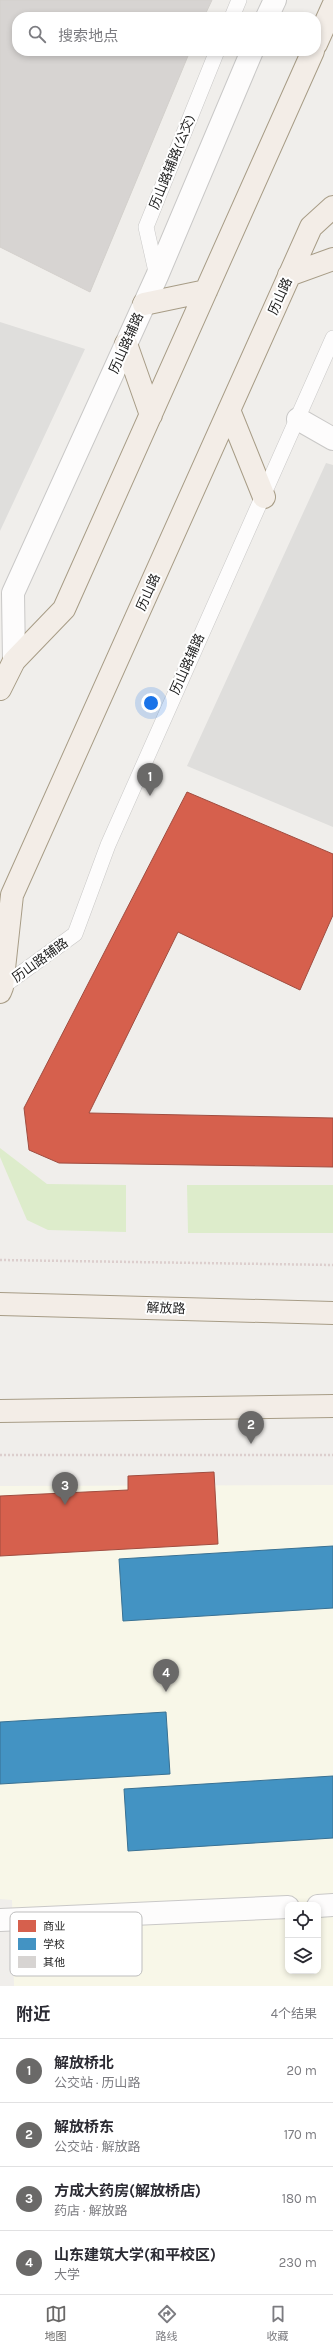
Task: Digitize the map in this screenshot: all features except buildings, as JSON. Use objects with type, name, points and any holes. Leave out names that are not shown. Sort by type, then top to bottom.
[{"type":"main road","points":[[321,33],[333,6]]},
{"type":"main road","points":[[0,689],[14,661],[64,609],[311,56]]},
{"type":"main road","name":"历山路","points":[[1,989],[12,895],[311,227],[333,207]]},
{"type":"main road","points":[[289,275],[333,259]]},
{"type":"main road","points":[[144,304],[206,291]]},
{"type":"main road","points":[[126,344],[151,415]]},
{"type":"main road","points":[[229,410],[264,497]]},
{"type":"main road","name":"解放路","points":[[0,1304],[333,1313]]},
{"type":"main road","points":[[0,1412],[333,1406]]},
{"type":"street","points":[[269,12],[275,0]]},
{"type":"street","name":"历山路辅路","points":[[14,661],[13,593],[157,276],[250,56]]},
{"type":"street","points":[[298,419],[333,439]]},
{"type":"street","points":[[321,1906],[333,1905]]},
{"type":"street","points":[[142,1914],[285,1907]]},
{"type":"street","points":[[0,1920],[10,1920]]},
{"type":"lane","points":[[234,12],[239,0]]},
{"type":"lane","name":"历山路辅路(公交)","points":[[157,276],[146,227],[215,56]]},
{"type":"lane","name":"历山路辅路","points":[[1,989],[75,934],[108,845],[212,607],[264,497],[333,338]]},
{"type":"path","points":[[0,1260],[333,1265]]},
{"type":"path","points":[[0,1455],[333,1455]]},
{"type":"shaded area","points":[[0,322],[85,349],[0,531]]},
{"type":"shaded area","points":[[326,463],[333,465],[333,827],[187,766]]},
{"type":"shaded area","points":[[333,1485],[333,1986],[14,1986],[14,1976],[142,1976],[142,1912],[12,1912],[12,1900],[0,1899],[0,1486]]},
{"type":"green space","points":[[0,1148],[47,1184],[126,1185],[126,1232],[48,1230],[27,1220],[0,1157]]},
{"type":"green space","points":[[187,1185],[333,1185],[333,1233],[188,1233]]},
{"type":"place","name":"解放桥北","points":[[150,796]]},
{"type":"place","name":"解放桥东","points":[[251,1444]]},
{"type":"place","name":"方成大药房(解放桥店)","points":[[65,1505]]},
{"type":"place","name":"山东建筑大学(和平校区)","points":[[166,1692]]}]
